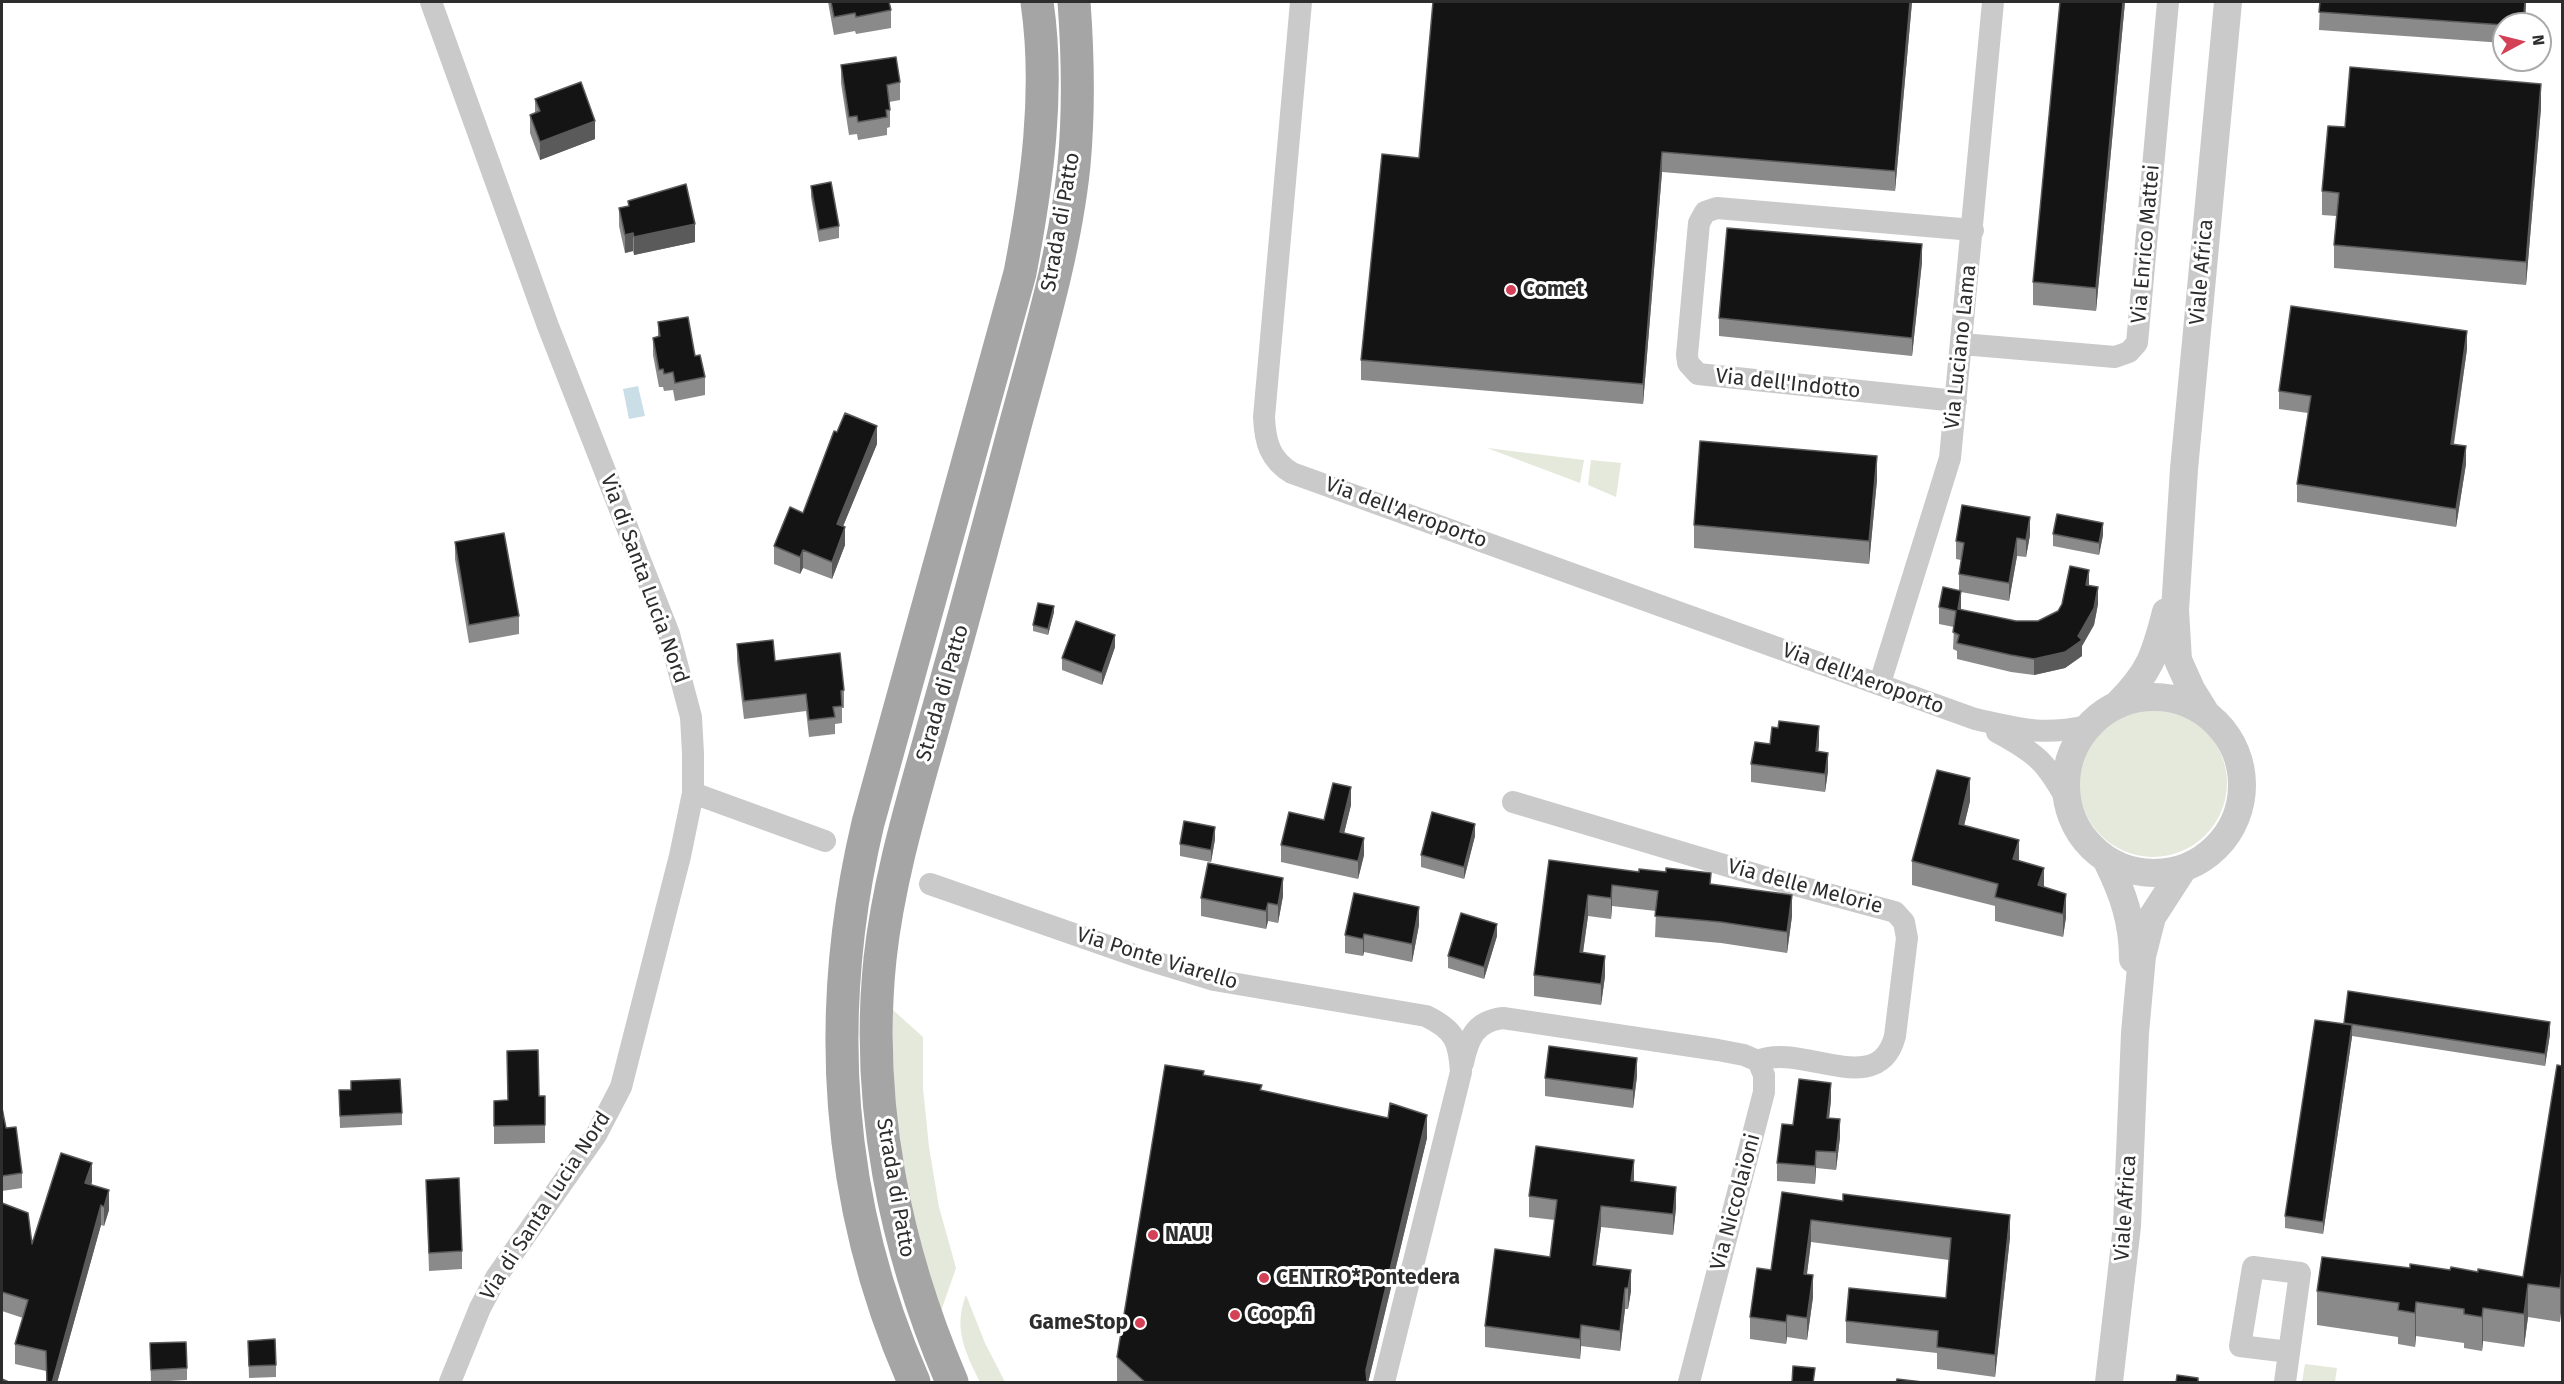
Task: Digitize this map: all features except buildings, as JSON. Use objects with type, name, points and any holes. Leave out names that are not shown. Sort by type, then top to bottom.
[{"type":"main road","name":"Strada di Patto","points":[[914,1383],[873,1273],[853,1182],[840,1044],[845,953],[858,868],[868,823],[1020,273],[1032,213],[1038,157],[1041,62],[1037,2]]},
{"type":"main road","name":"Strada di Patto","points":[[952,1383],[920,1304],[906,1256],[885,1158],[876,1040],[880,961],[896,860],[985,542],[1051,289],[1065,226],[1074,165],[1077,109],[1078,79],[1074,2]]},
{"type":"street","name":"Via di Santa Lucia Nord","points":[[431,2],[548,326],[669,634],[691,717],[693,793],[678,867],[621,1087],[596,1135],[497,1276],[480,1308],[450,1383]]},
{"type":"street","name":"Via dell'Aeroporto","points":[[1301,2],[1265,405],[1267,446],[1278,463],[1292,473],[1975,719],[2034,753],[2054,774],[2069,804]]},
{"type":"street","name":"Via Luciano Lama","points":[[1880,683],[1950,458],[1993,2]]},
{"type":"street","name":"Via Enrico Mattei","points":[[1962,344],[2115,357],[2129,352],[2137,343],[2168,2]]},
{"type":"street","name":"Viale Africa","points":[[2178,542],[2166,609],[2151,663],[2138,684],[2118,704],[2088,726],[2070,755],[2066,784],[2069,804],[2082,835],[2093,849],[2107,861],[2140,873],[2162,873],[2183,869],[2204,857],[2232,826],[2241,802],[2242,783],[2237,758],[2226,736],[2207,715],[2182,670],[2177,653],[2175,610],[2178,542],[2228,2]]},
{"type":"street","name":"Via dell'Indotto","points":[[1956,401],[1698,374],[1688,363],[1687,355],[1699,223],[1705,212],[1717,208],[1973,230]]},
{"type":"street","name":"Viale Africa","points":[[2118,704],[2132,698],[2161,697],[2184,702],[2207,715]]},
{"type":"street","name":"Via dell'Aeroporto","points":[[1975,719],[2040,732],[2088,726]]},
{"type":"street","points":[[693,793],[825,841]]},
{"type":"street","name":"Via delle Melorie","points":[[1513,802],[1898,914],[1904,922],[1907,938],[1895,1036],[1893,1045],[1883,1059],[1866,1067],[1779,1057],[1758,1061]]},
{"type":"street","name":"Viale Africa","points":[[2107,861],[2126,900],[2133,940],[2135,1033]]},
{"type":"street","name":"Viale Africa","points":[[2109,1383],[2126,1242],[2135,1033],[2142,956],[2148,929],[2157,907],[2183,869]]},
{"type":"street","name":"Via Ponte Viarello","points":[[930,884],[1148,960],[1214,980],[1426,1016],[1443,1025],[1454,1036],[1460,1052],[1461,1072]]},
{"type":"street","points":[[1384,1383],[1461,1072],[1472,1034],[1483,1024],[1503,1018],[1719,1050],[1744,1055],[1758,1061]]},
{"type":"street","name":"Via Niccolaioni","points":[[1689,1383],[1764,1092],[1764,1075],[1758,1061]]},
{"type":"street","points":[[2284,1383],[2289,1352]]},
{"type":"shaded area","points":[[1487,448],[1584,460],[1580,483]]},
{"type":"shaded area","points":[[1591,460],[1621,463],[1616,497],[1588,485]]},
{"type":"shaded area","points":[[2153,709],[2181,715],[2205,731],[2221,755],[2227,783],[2221,811],[2205,835],[2181,851],[2153,857],[2125,851],[2101,835],[2085,811],[2079,783],[2085,755],[2101,731],[2125,715]]},
{"type":"shaded area","points":[[893,1010],[923,1037],[923,1088],[929,1147],[939,1207],[956,1268],[941,1311],[913,1223],[901,1170],[893,1070]]},
{"type":"shaded area","points":[[966,1295],[985,1343],[1005,1382],[980,1382],[970,1360],[961,1329],[962,1307]]},
{"type":"shaded area","points":[[2305,1364],[2337,1368],[2335,1382],[2302,1382]]},
{"type":"water","points":[[638,386],[645,416],[629,419],[623,389]]},
{"type":"place","name":"Comet","points":[[1511,290]]},
{"type":"place","name":"NAU!","points":[[1153,1235]]},
{"type":"place","name":"CENTRO*Pontedera","points":[[1264,1278]]},
{"type":"place","name":"Coop.fi","points":[[1235,1315]]},
{"type":"place","name":"GameStop","points":[[1140,1323]]}]
